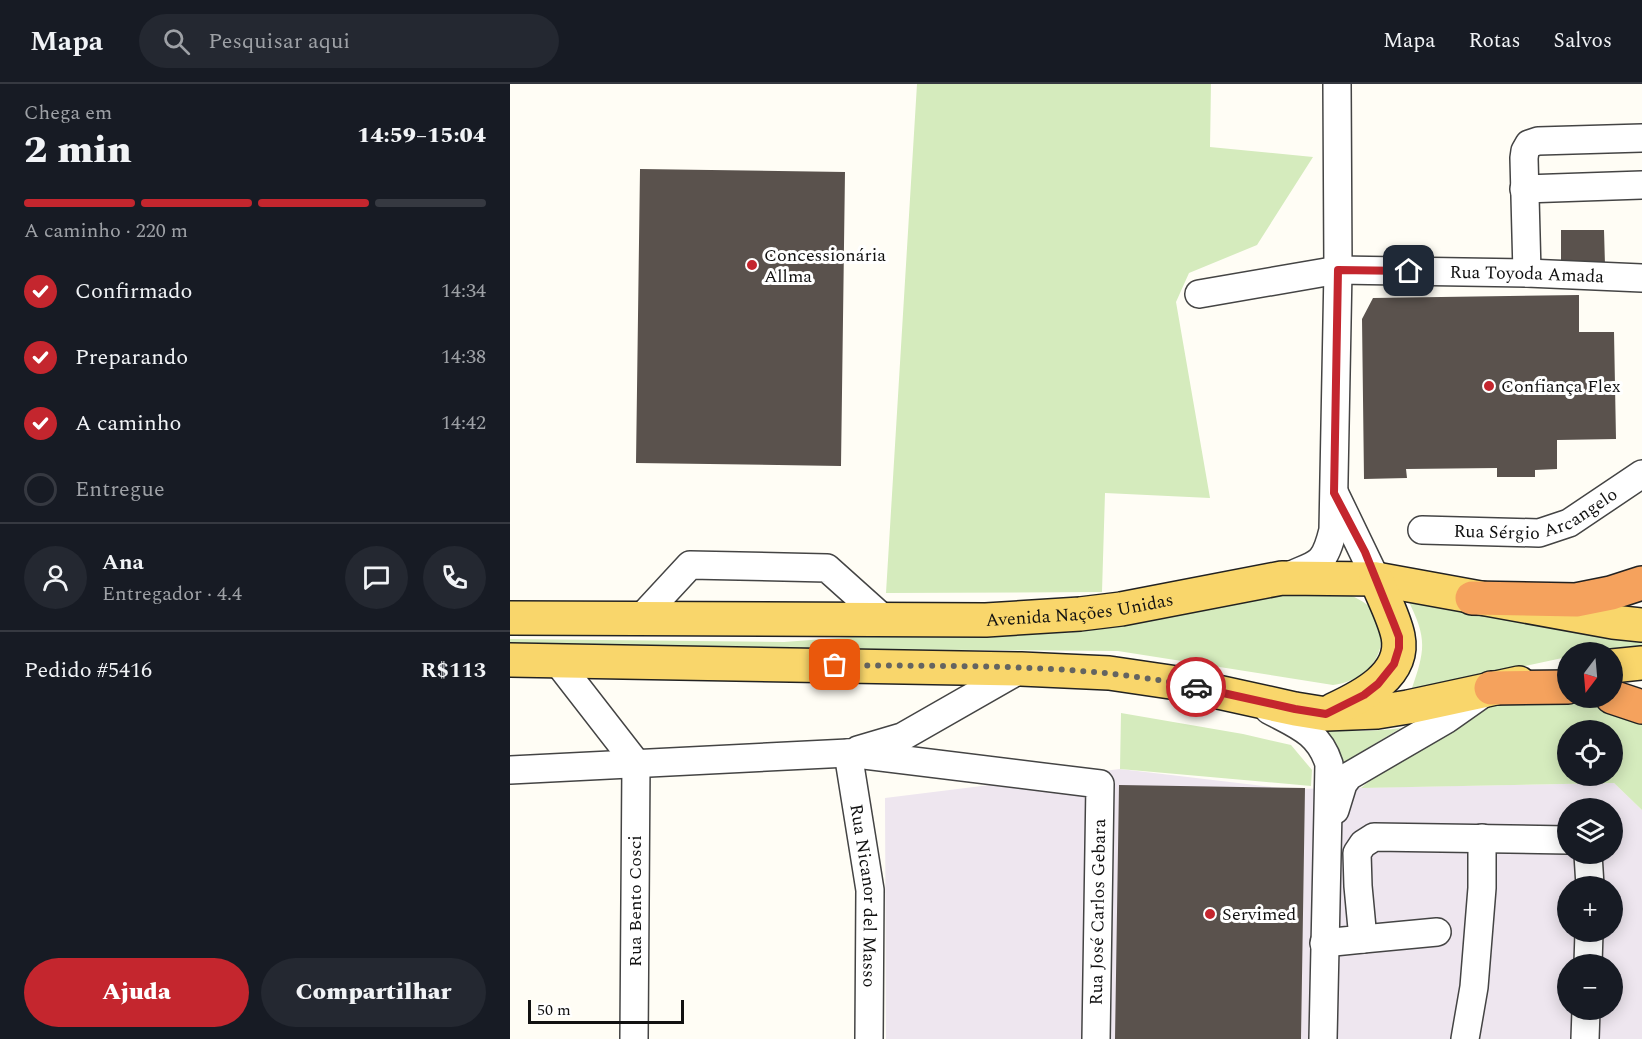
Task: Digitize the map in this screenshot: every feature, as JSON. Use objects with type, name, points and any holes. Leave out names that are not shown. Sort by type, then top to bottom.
[{"type":"highway","points":[[1472,598],[1576,600],[1611,593],[1642,583]]},
{"type":"highway","points":[[1491,688],[1557,687]]},
{"type":"highway","points":[[1623,701],[1642,707]]},
{"type":"main road","name":"Avenida Nações Unidas","points":[[510,618],[986,620],[1121,609],[1282,579],[1376,579],[1472,598],[1642,625]]},
{"type":"main road","points":[[1326,714],[1364,695],[1378,684],[1394,664],[1399,648],[1399,637],[1376,579]]},
{"type":"main road","points":[[510,660],[1021,669],[1109,673],[1140,676],[1326,714],[1377,712],[1408,707],[1557,675]]},
{"type":"main road","points":[[1623,665],[1642,663]]},
{"type":"street","points":[[1282,579],[1322,561],[1333,530],[1338,270],[1337,84]]},
{"type":"street","points":[[1527,273],[1524,189],[1525,151],[1529,144],[1538,141],[1642,138]]},
{"type":"street","points":[[1524,189],[1642,185]]},
{"type":"street","name":"Rua Toyoda Amada","points":[[1199,294],[1338,270],[1527,273],[1642,278]]},
{"type":"street","name":"Rua Sérgio Arcangelo","points":[[1422,530],[1539,533],[1569,523],[1642,474]]},
{"type":"street","points":[[1334,493],[1376,579]]},
{"type":"street","points":[[640,619],[690,565],[826,568],[885,620]]},
{"type":"street","points":[[510,601],[586,619]]},
{"type":"street","points":[[556,660],[636,764]]},
{"type":"street","points":[[510,770],[848,753],[902,737],[1021,669]]},
{"type":"street","points":[[1329,825],[1343,784],[1349,776],[1447,719],[1491,688]]},
{"type":"street","points":[[1250,699],[1300,726],[1321,744],[1329,764],[1323,1039]]},
{"type":"street","name":"Rua José Carlos Gebara","points":[[848,753],[1100,784],[1096,1039]]},
{"type":"street","name":"Rua Nicanor del Masso","points":[[848,753],[870,890],[868,1039]]},
{"type":"street","name":"Rua Bento Cosci","points":[[634,1039],[636,764]]},
{"type":"street","points":[[1363,939],[1357,853],[1363,844],[1374,837],[1557,840]]},
{"type":"street","points":[[1465,1039],[1476,964],[1482,888],[1482,838]]},
{"type":"street","points":[[1324,943],[1437,932]]},
{"type":"street","points":[[1585,1039],[1586,1020]]},
{"type":"shaded area","points":[[1120,769],[1290,789],[1557,784],[1557,786],[1617,786],[1642,810],[1642,1039],[886,1039],[885,798]]},
{"type":"green space","points":[[917,84],[1211,84],[1210,147],[1313,157],[1257,245],[1189,273],[1176,302],[1210,498],[1105,493],[1102,592],[886,593]]},
{"type":"green space","points":[[1345,594],[1363,601],[1377,619],[1381,639],[1380,650],[1370,667],[1354,679],[1333,685],[1118,651],[510,647],[510,639],[784,642],[933,631],[988,634],[1067,633],[1162,617],[1251,598]]},
{"type":"green space","points":[[1407,598],[1642,639],[1642,649],[1623,650],[1623,642],[1557,642],[1557,659],[1411,691],[1422,653],[1418,623]]},
{"type":"green space","points":[[1557,698],[1557,708],[1614,708],[1642,718],[1642,810],[1617,786],[1623,786],[1623,720],[1557,720],[1557,784],[1361,788],[1381,771],[1473,715],[1503,700]]},
{"type":"green space","points":[[1121,713],[1243,734],[1291,745],[1312,770],[1311,786],[1120,769]]},
{"type":"green space","points":[[1319,728],[1360,731],[1401,728],[1338,766]]},
{"type":"building","points":[[640,169],[845,172],[841,466],[636,463]]},
{"type":"building","points":[[1561,230],[1604,230],[1605,265],[1561,267]]},
{"type":"building","name":"Confiança Flex","points":[[1579,295],[1579,332],[1614,332],[1616,439],[1557,440],[1557,469],[1535,470],[1535,477],[1497,477],[1497,468],[1406,469],[1407,478],[1364,479],[1362,319],[1373,298]]},
{"type":"building","name":"Servimed","points":[[1119,785],[1305,788],[1301,1039],[1115,1039]]},
{"type":"way so far","points":[[835,665],[1109,673],[1140,676],[1196,687]]},
{"type":"place","name":"Concessionária Allma","points":[[752,265]]},
{"type":"place","name":"Confiança Flex","points":[[1489,386]]},
{"type":"place","name":"Servimed","points":[[1210,914]]},
{"type":"route","points":[[1196,687],[1326,714],[1364,695],[1378,684],[1394,664],[1399,648],[1399,637],[1367,562],[1365,552],[1334,493],[1338,270],[1409,271]]}]
